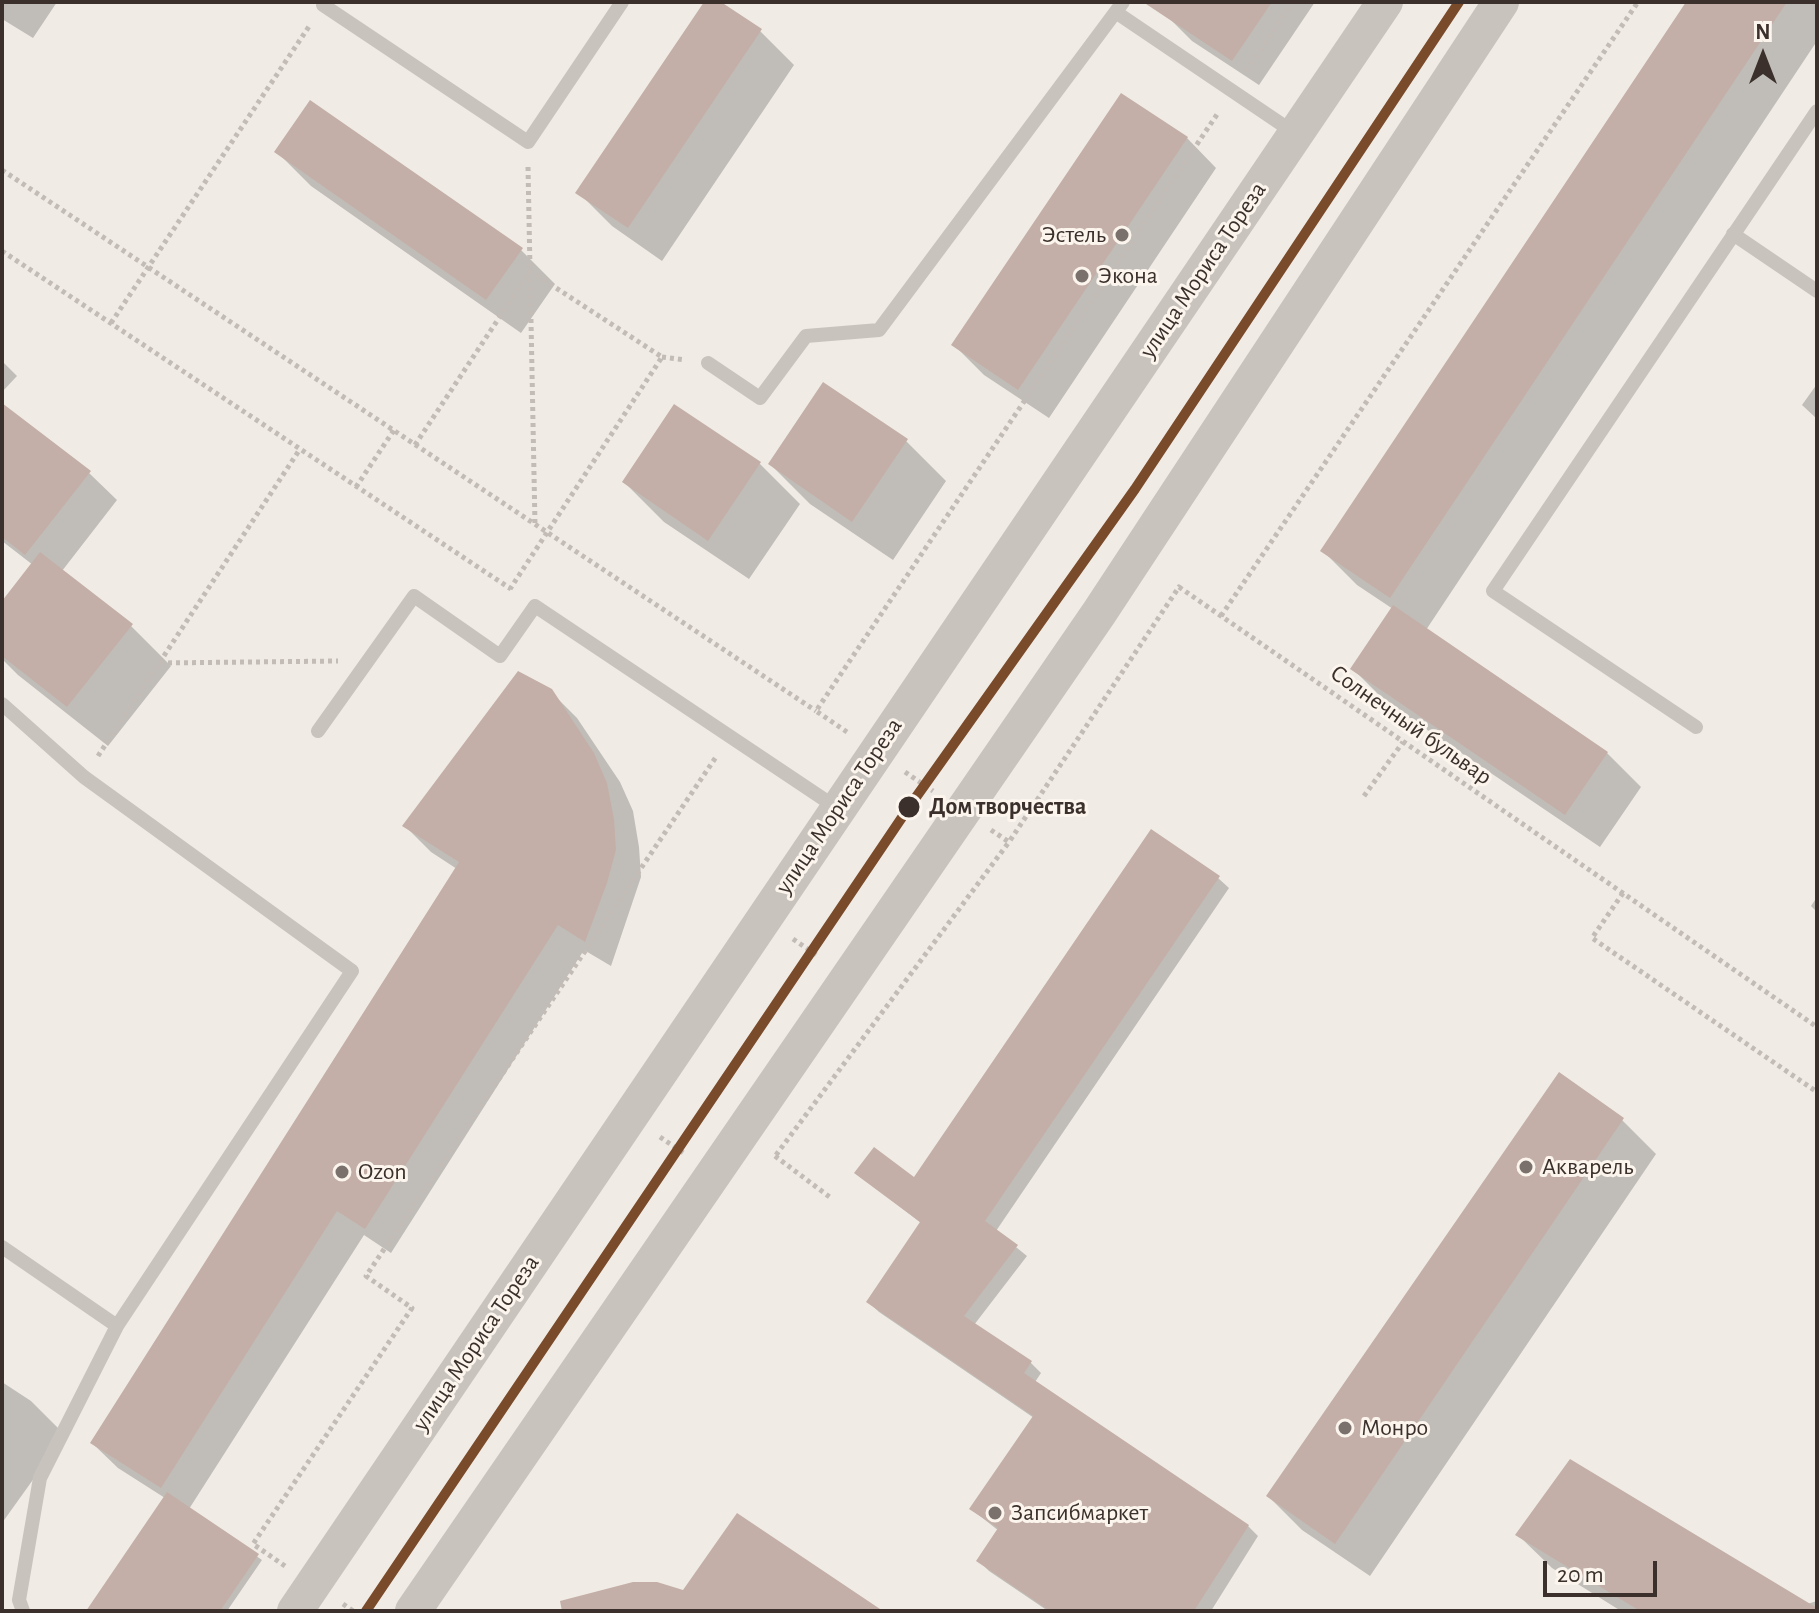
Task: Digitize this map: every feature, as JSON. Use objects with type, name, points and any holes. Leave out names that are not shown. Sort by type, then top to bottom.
[{"type":"street","name":"улица Мориса Тореза","points":[[304,1598],[1385,2]]},
{"type":"street","points":[[413,1611],[1099,613],[1501,2]]},
{"type":"lane","points":[[324,4],[528,142],[622,2]]},
{"type":"lane","points":[[708,363],[760,398],[806,336],[879,330],[1120,7],[1296,134]]},
{"type":"lane","points":[[1696,727],[1493,591],[1817,111]]},
{"type":"lane","points":[[1733,234],[1817,291]]},
{"type":"lane","points":[[318,731],[414,596],[500,656],[535,606],[837,809]]},
{"type":"lane","points":[[2,704],[84,777],[352,971],[117,1326],[40,1478],[19,1600],[23,1611]]},
{"type":"lane","points":[[2,1247],[117,1326]]},
{"type":"path","points":[[1221,616],[1638,2]]},
{"type":"path","points":[[111,323],[324,4]]},
{"type":"path","points":[[528,142],[535,525]]},
{"type":"path","points":[[2,170],[816,711]]},
{"type":"path","points":[[2,251],[535,606]]},
{"type":"path","points":[[415,445],[530,271]]},
{"type":"path","points":[[510,589],[662,357],[530,271]]},
{"type":"path","points":[[356,487],[394,430]]},
{"type":"path","points":[[84,777],[300,449]]},
{"type":"path","name":"Солнечный бульвар","points":[[1179,587],[1817,1027]]},
{"type":"path","points":[[159,663],[368,660]]},
{"type":"path","points":[[353,1611],[304,1598],[253,1544],[412,1308],[366,1276],[730,736]]},
{"type":"path","points":[[1364,796],[1403,741]]},
{"type":"path","points":[[924,804],[933,791]]},
{"type":"path","points":[[1623,893],[1592,938],[1817,1092]]},
{"type":"path","points":[[783,932],[821,958]]},
{"type":"path","points":[[630,1116],[714,1172]]},
{"type":"path","points":[[775,1156],[831,1198]]},
{"type":"building","points":[[704,2],[721,2],[762,29],[628,228],[575,193]]},
{"type":"building","points":[[1143,2],[1272,2],[1232,61]]},
{"type":"building","points":[[1686,2],[1787,2],[1390,598],[1320,551]]},
{"type":"building","points":[[1121,93],[1188,137],[1018,390],[951,345]]},
{"type":"building","points":[[310,100],[523,248],[486,300],[274,152]]},
{"type":"building","points":[[823,382],[908,439],[852,522],[768,464]]},
{"type":"building","points":[[2,403],[91,471],[25,555],[2,537]]},
{"type":"building","points":[[674,404],[761,462],[708,541],[622,482]]},
{"type":"building","points":[[40,552],[133,624],[67,707],[2,656],[2,601]]},
{"type":"building","points":[[1393,605],[1608,752],[1565,815],[1350,669]]},
{"type":"building","points":[[518,671],[552,689],[594,753],[607,783],[616,850],[585,942],[558,925],[365,1229],[337,1211],[161,1488],[90,1443],[459,862],[402,826]]},
{"type":"building","points":[[1151,829],[1220,876],[985,1221],[1018,1245],[964,1316],[1032,1361],[1024,1373],[1249,1525],[1194,1611],[1050,1611],[976,1561],[998,1528],[969,1509],[1033,1416],[866,1302],[920,1222],[854,1173],[874,1147],[914,1177]]},
{"type":"building","points":[[1559,1072],[1624,1118],[1335,1544],[1266,1496]]},
{"type":"building","points":[[1570,1459],[1817,1608],[1817,1611],[1640,1611],[1515,1535]]},
{"type":"building","points":[[167,1492],[259,1554],[220,1611],[86,1611]]},
{"type":"building","points":[[737,1513],[883,1611],[562,1611],[560,1601],[633,1582],[657,1582],[683,1590]]},
{"type":"transit line","points":[[366,1611],[909,807],[1135,489],[1459,2]]},
{"type":"place","name":"Эстель","points":[[1122,235]]},
{"type":"place","name":"Экона","points":[[1082,276]]},
{"type":"place","name":"Дом творчества","points":[[909,807]]},
{"type":"place","name":"Акварель","points":[[1526,1167]]},
{"type":"place","name":"Ozon","points":[[342,1172]]},
{"type":"place","name":"Монро","points":[[1345,1428]]},
{"type":"place","name":"Запсибмаркет","points":[[995,1513]]}]
